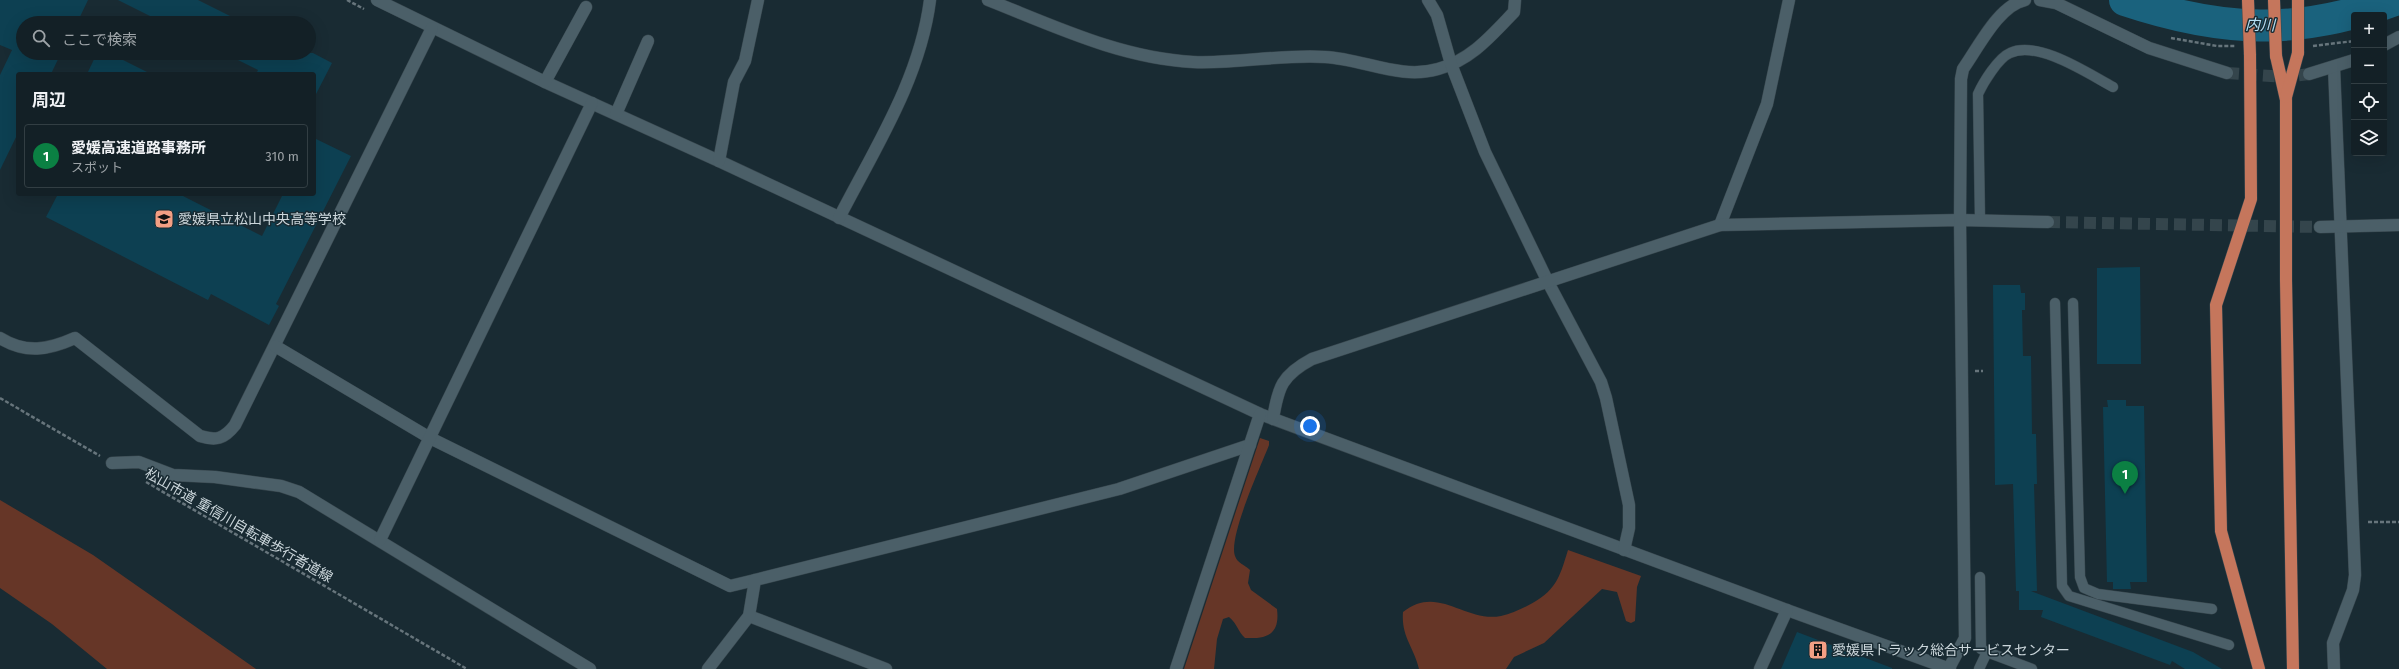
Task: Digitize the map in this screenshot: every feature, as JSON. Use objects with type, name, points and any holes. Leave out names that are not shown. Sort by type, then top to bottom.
[{"type":"highway","points":[[2243,0],[2249,28]]},
{"type":"highway","points":[[2248,0],[2251,198],[2216,305],[2221,531],[2259,669]]},
{"type":"highway","points":[[2274,0],[2276,56],[2286,100],[2286,280],[2293,669]]},
{"type":"highway","points":[[2286,100],[2298,53],[2298,0]]},
{"type":"street","points":[[377,0],[545,82],[719,161],[1260,414],[1624,550],[1949,669],[1966,638],[1960,220],[1961,79],[1964,69],[2002,13],[2021,0]]},
{"type":"street","points":[[719,161],[734,82],[744,61],[758,0]]},
{"type":"street","points":[[839,218],[898,105],[912,71],[927,23],[930,0]]},
{"type":"street","points":[[988,0],[1094,42],[1148,56],[1193,62],[1235,61],[1285,57],[1326,57],[1367,63],[1402,73],[1424,73],[1466,58],[1481,46],[1514,12],[1515,0]]},
{"type":"street","points":[[1428,0],[1437,15],[1451,64],[1485,152],[1548,282],[1601,382],[1606,398],[1629,505],[1629,528],[1624,550]]},
{"type":"street","points":[[1720,225],[1767,104],[1789,0]]},
{"type":"street","points":[[2040,0],[2057,1],[2149,48],[2227,74]]},
{"type":"street","points":[[545,82],[586,7]]},
{"type":"street","points":[[0,338],[12,345],[42,348],[55,347],[75,338],[200,436],[211,439],[223,438],[235,425],[432,28]]},
{"type":"street","points":[[2387,42],[2399,36]]},
{"type":"street","points":[[616,114],[648,41]]},
{"type":"street","points":[[2309,74],[2351,61]]},
{"type":"street","points":[[2334,67],[2355,575],[2352,590],[2333,643],[2334,669]]},
{"type":"street","points":[[380,540],[592,103]]},
{"type":"street","points":[[1273,419],[1277,395],[1282,383],[1290,374],[1312,359],[1720,225],[1960,220],[2048,222]]},
{"type":"street","points":[[2320,227],[2399,225]]},
{"type":"street","points":[[275,346],[430,438],[730,586],[1119,489],[1250,445]]},
{"type":"street","points":[[1176,669],[1260,414]]},
{"type":"street","points":[[112,463],[134,462],[173,475],[215,477],[281,486],[299,492],[590,669]]},
{"type":"street","points":[[708,669],[749,616],[755,580]]},
{"type":"street","points":[[1760,669],[1787,610]]},
{"type":"street","points":[[749,616],[886,669]]},
{"type":"lane","points":[[1980,220],[1978,94],[1985,78],[2009,53],[2026,50],[2046,53],[2112,87]]},
{"type":"lane","points":[[2055,303],[2062,586],[2069,596],[2229,645]]},
{"type":"lane","points":[[2073,303],[2080,577],[2084,588],[2098,594],[2212,609]]},
{"type":"lane","points":[[1980,577],[1981,649],[2032,669]]},
{"type":"lane","points":[[1979,669],[1987,652]]},
{"type":"path","points":[[0,398],[112,463]]},
{"type":"path","name":"松山市道 重信川自転車歩行者道線","points":[[139,478],[467,669]]},
{"type":"path","points":[[2353,522],[2399,522]]},
{"type":"shaded area","points":[[1260,438],[1269,441],[1269,445],[1246,501],[1236,534],[1234,547],[1236,559],[1250,570],[1248,583],[1251,590],[1277,609],[1276,624],[1271,633],[1266,636],[1245,638],[1229,617],[1223,619],[1217,639],[1214,669],[1184,669]]},
{"type":"shaded area","points":[[0,500],[93,555],[256,669],[107,669],[52,624],[0,588]]},
{"type":"shaded area","points":[[1568,550],[1641,576],[1637,587],[1635,621],[1631,623],[1626,621],[1617,592],[1602,589],[1544,643],[1514,657],[1506,669],[1419,669],[1404,628],[1403,612],[1416,604],[1428,602],[1452,606],[1488,617],[1501,616],[1511,613],[1537,600],[1550,589],[1559,577]]},
{"type":"building","points":[[0,0],[88,0],[80,16],[16,16],[16,60],[58,60],[52,72],[16,72],[16,137],[0,170],[0,75],[12,50],[0,45]]},
{"type":"building","points":[[118,0],[198,0],[230,16],[150,16]]},
{"type":"building","points":[[316,55],[332,63],[316,94],[316,72],[257,72],[258,70],[238,60],[316,60]]},
{"type":"building","points":[[94,60],[123,60],[147,72],[88,72]]},
{"type":"building","points":[[316,139],[351,156],[276,304],[279,306],[269,325],[211,294],[208,300],[46,217],[57,196],[183,196],[262,236],[282,196],[316,196]]},
{"type":"building","points":[[2140,267],[2141,364],[2097,364],[2097,268]]},
{"type":"building","points":[[1993,285],[2020,285],[2021,293],[2025,293],[2025,310],[2022,310],[2023,356],[2031,356],[2032,434],[2036,434],[2037,484],[2034,484],[2037,591],[2031,591],[2193,652],[2222,669],[2185,669],[2172,661],[2170,665],[2041,617],[2043,610],[2019,610],[2019,591],[2016,591],[2013,484],[1995,485]]},
{"type":"building","points":[[2107,400],[2126,400],[2126,406],[2144,406],[2147,582],[2130,582],[2131,589],[2113,589],[2113,582],[2107,582],[2103,407],[2108,407]]},
{"type":"building","name":"愛媛県トラック総合サービスセンター","points":[[1797,632],[1892,668],[1892,669],[1781,669]]},
{"type":"waterway","name":"内川","points":[[2125,0],[2160,11],[2194,19],[2227,24],[2260,26],[2326,20],[2360,12],[2395,0]]},
{"type":"tunnel","points":[[2227,73],[2286,77],[2309,74]]},
{"type":"tunnel","points":[[2048,222],[2320,227]]},
{"type":"place","name":"愛媛県立松山中央高等学校","points":[[164,219]]},
{"type":"place","name":"愛媛高速道路事務所","points":[[2125,494]]},
{"type":"place","name":"愛媛県トラック総合サービスセンター","points":[[1818,650]]}]
